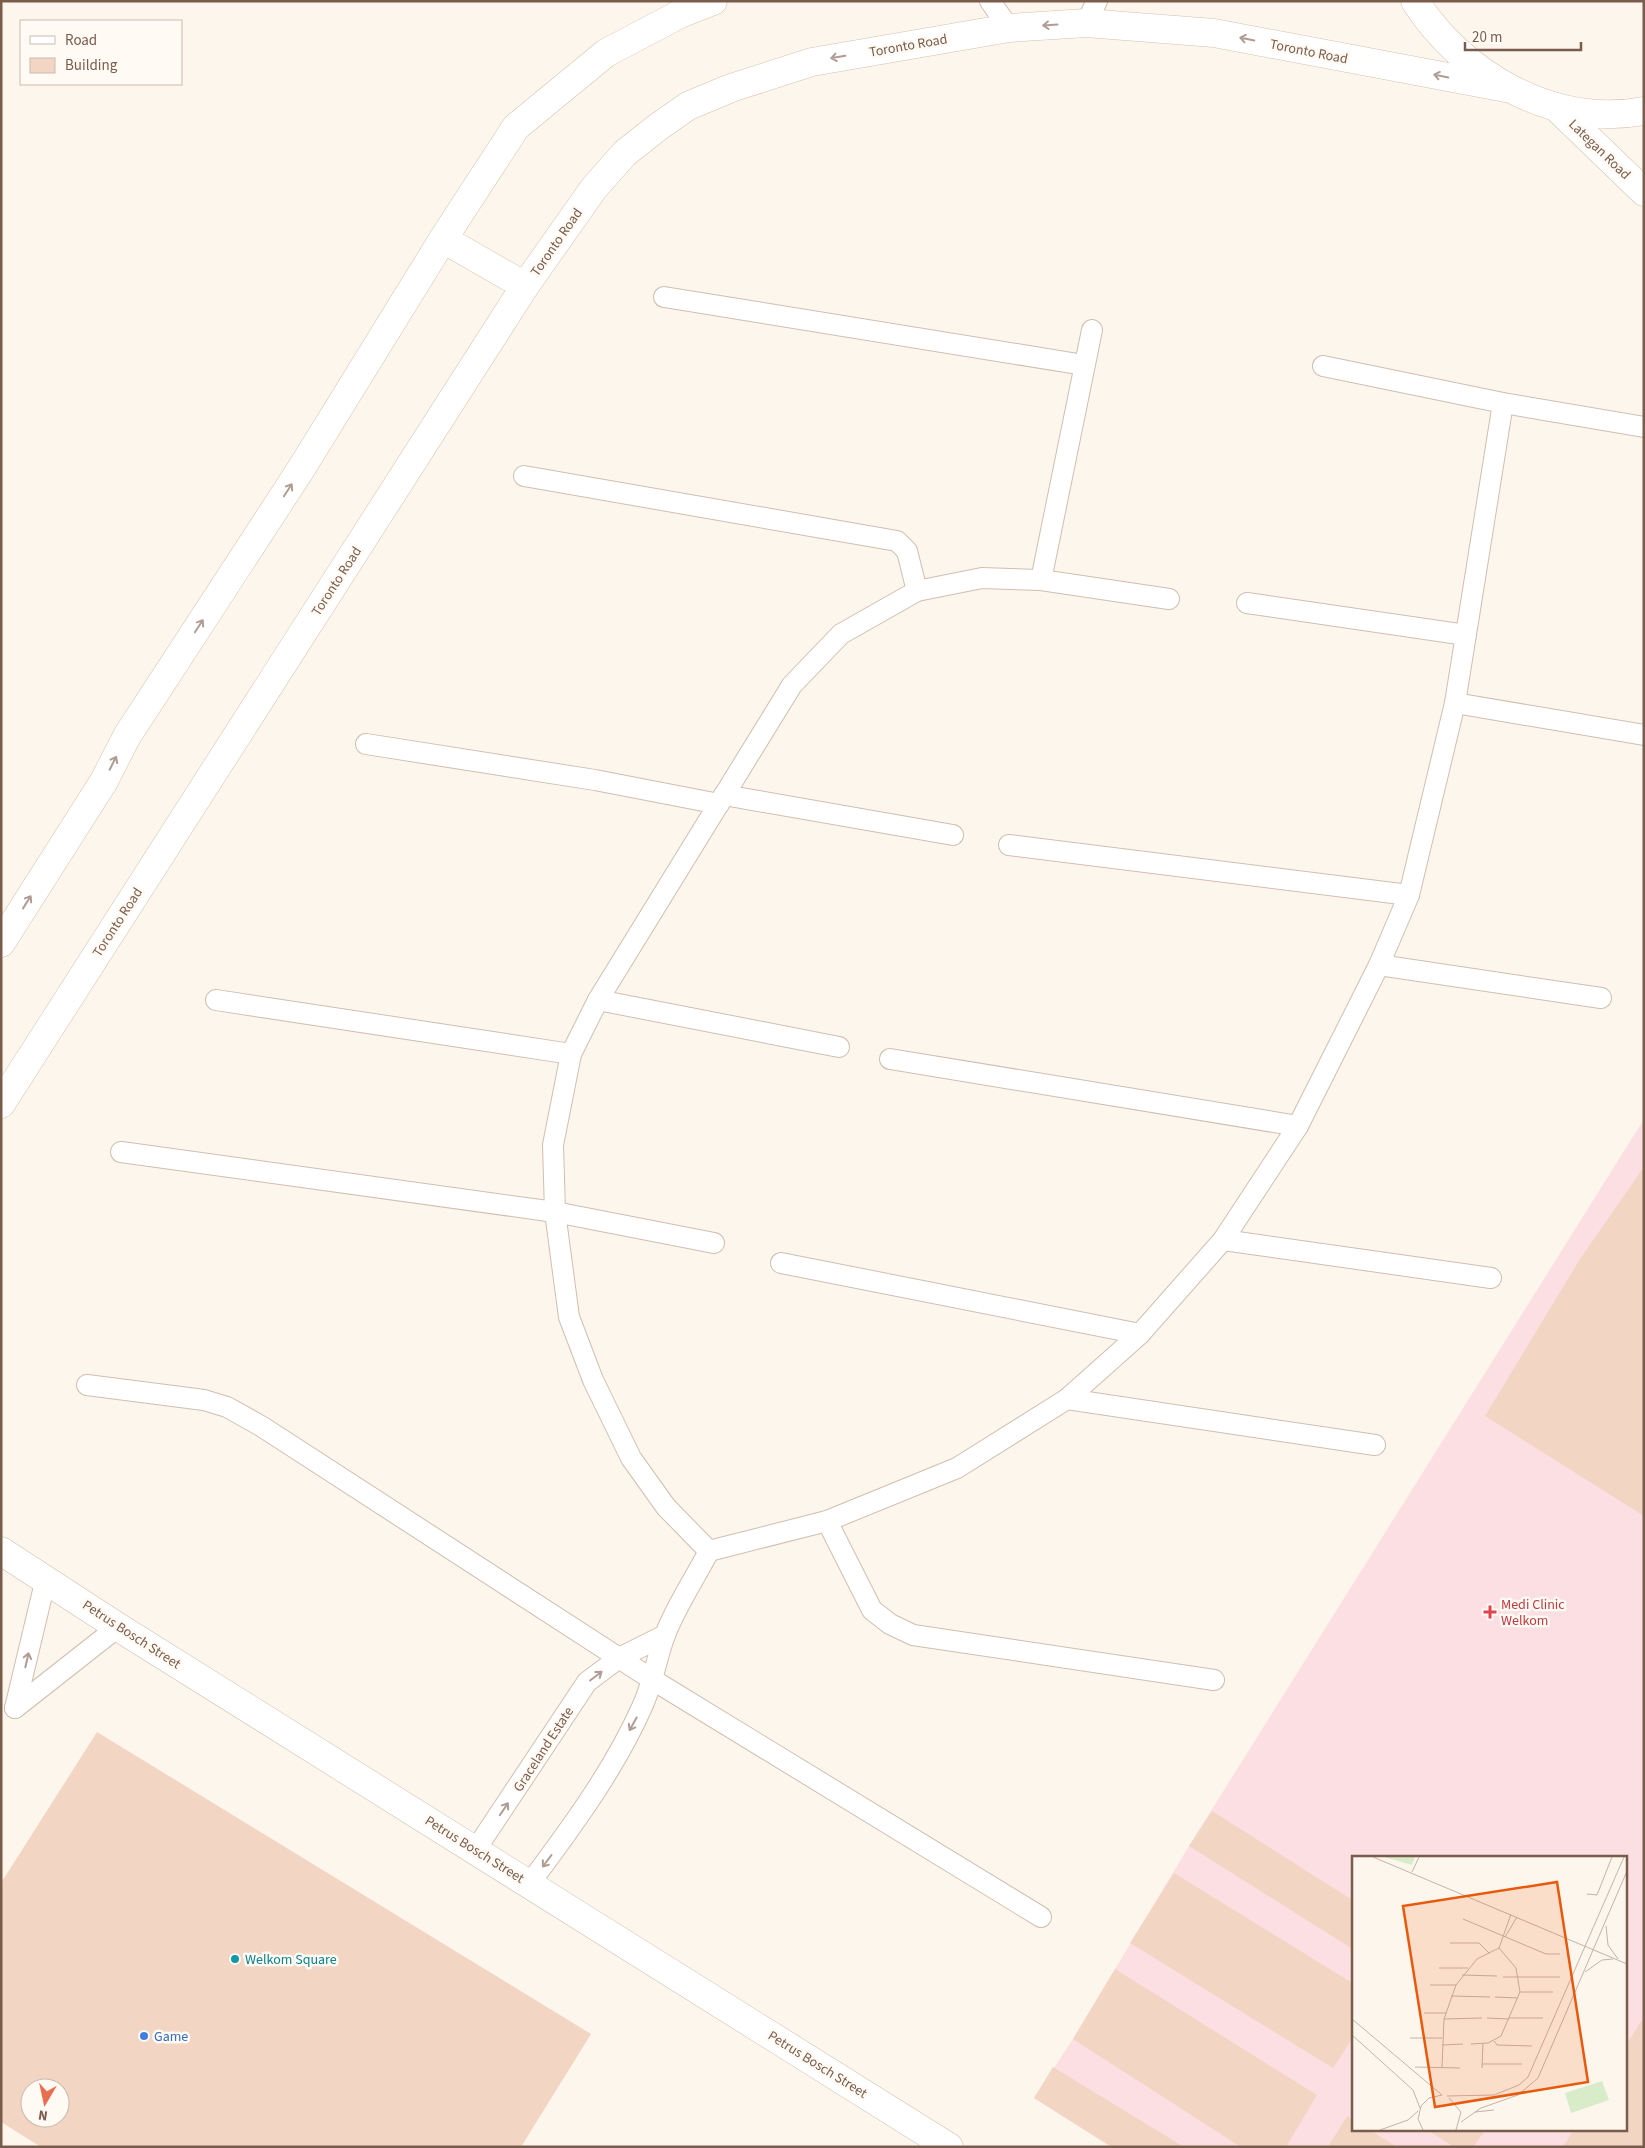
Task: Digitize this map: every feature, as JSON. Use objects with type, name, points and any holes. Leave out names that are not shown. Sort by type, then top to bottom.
[{"type":"street","points":[[1,943],[104,781],[127,736],[302,469],[443,239],[516,127],[606,53],[680,14],[713,1]]},
{"type":"street","points":[[1415,1],[1427,20],[1456,52],[1506,88],[1556,107],[1586,112],[1644,111]]},
{"type":"street","name":"Toronto Road","points":[[1,1104],[525,286],[594,188],[625,153],[688,106],[731,88],[812,62],[1092,12],[1506,88]]},
{"type":"street","name":"Lategan Road","points":[[1556,107],[1644,192]]},
{"type":"street","points":[[443,239],[525,286]]},
{"type":"street","name":"Petrus Bosch Street","points":[[1,1551],[46,1578],[118,1627],[950,2147]]},
{"type":"lane","points":[[990,1],[1009,28]]},
{"type":"lane","points":[[664,297],[1084,365]]},
{"type":"lane","points":[[1041,580],[1092,330]]},
{"type":"lane","points":[[1323,366],[1503,403],[1644,427]]},
{"type":"lane","points":[[530,1883],[570,1831],[606,1774],[642,1709],[653,1680],[665,1635],[709,1551],[827,1521],[957,1468],[1067,1398],[1140,1334],[1223,1240],[1298,1126],[1379,965],[1409,895],[1455,703],[1503,403]]},
{"type":"lane","points":[[524,476],[897,541],[907,551],[917,591]]},
{"type":"lane","points":[[709,1551],[666,1507],[632,1458],[593,1380],[569,1317],[555,1212],[553,1145],[571,1054],[598,1000],[792,685],[841,634],[917,591],[982,578],[1041,580],[1169,599]]},
{"type":"lane","points":[[1247,603],[1466,635]]},
{"type":"lane","points":[[1455,703],[1644,734]]},
{"type":"lane","points":[[366,744],[953,835]]},
{"type":"lane","points":[[1009,844],[1409,895]]},
{"type":"lane","points":[[1379,965],[1601,998]]},
{"type":"lane","points":[[216,1000],[571,1054]]},
{"type":"lane","points":[[598,1000],[839,1047]]},
{"type":"lane","points":[[890,1060],[1298,1126]]},
{"type":"lane","points":[[121,1152],[555,1212],[714,1243]]},
{"type":"lane","points":[[1223,1240],[1492,1278]]},
{"type":"lane","points":[[781,1263],[1140,1334]]},
{"type":"lane","points":[[87,1385],[204,1400],[227,1407],[261,1426],[653,1680],[1041,1917]]},
{"type":"lane","points":[[1067,1398],[1375,1445]]},
{"type":"lane","points":[[827,1521],[872,1610],[890,1624],[913,1635],[1214,1680]]},
{"type":"lane","points":[[46,1578],[16,1708],[118,1627]]},
{"type":"lane","name":"Graceland Estate","points":[[476,1849],[587,1682],[619,1658],[665,1635]]},
{"type":"shaded area","name":"Medi Clinic Welkom","points":[[1644,1119],[1644,2147],[1111,2147],[1034,2098],[1073,2039],[1189,1846]]},
{"type":"building","points":[[1644,1167],[1644,1516],[1485,1416],[1580,1259]]},
{"type":"building","name":"Welkom Square","points":[[97,1732],[591,2034],[521,2147],[41,2147],[1,2122],[1,1883]]},
{"type":"building","points":[[1212,1811],[1352,1900],[1352,1949],[1189,1846]]},
{"type":"building","points":[[1174,1873],[1352,1983],[1352,2039],[1333,2068],[1130,1943]]},
{"type":"building","points":[[1115,1969],[1317,2095],[1286,2147],[1241,2147],[1073,2039]]},
{"type":"building","points":[[1644,2017],[1644,2147],[1563,2147],[1573,2130],[1628,2130],[1628,2042]]},
{"type":"building","points":[[1053,2067],[1184,2147],[1112,2147],[1034,2098]]},
{"type":"building","points":[[1347,2116],[1352,2119],[1352,2130],[1370,2130],[1397,2147],[1328,2147]]},
{"type":"building","points":[[1428,2130],[1485,2130],[1473,2147],[1454,2147]]},
{"type":"place","name":"Medi Clinic Welkom","points":[[1490,1612]]},
{"type":"place","name":"Welkom Square","points":[[235,1959]]},
{"type":"place","name":"Game","points":[[144,2036]]}]
